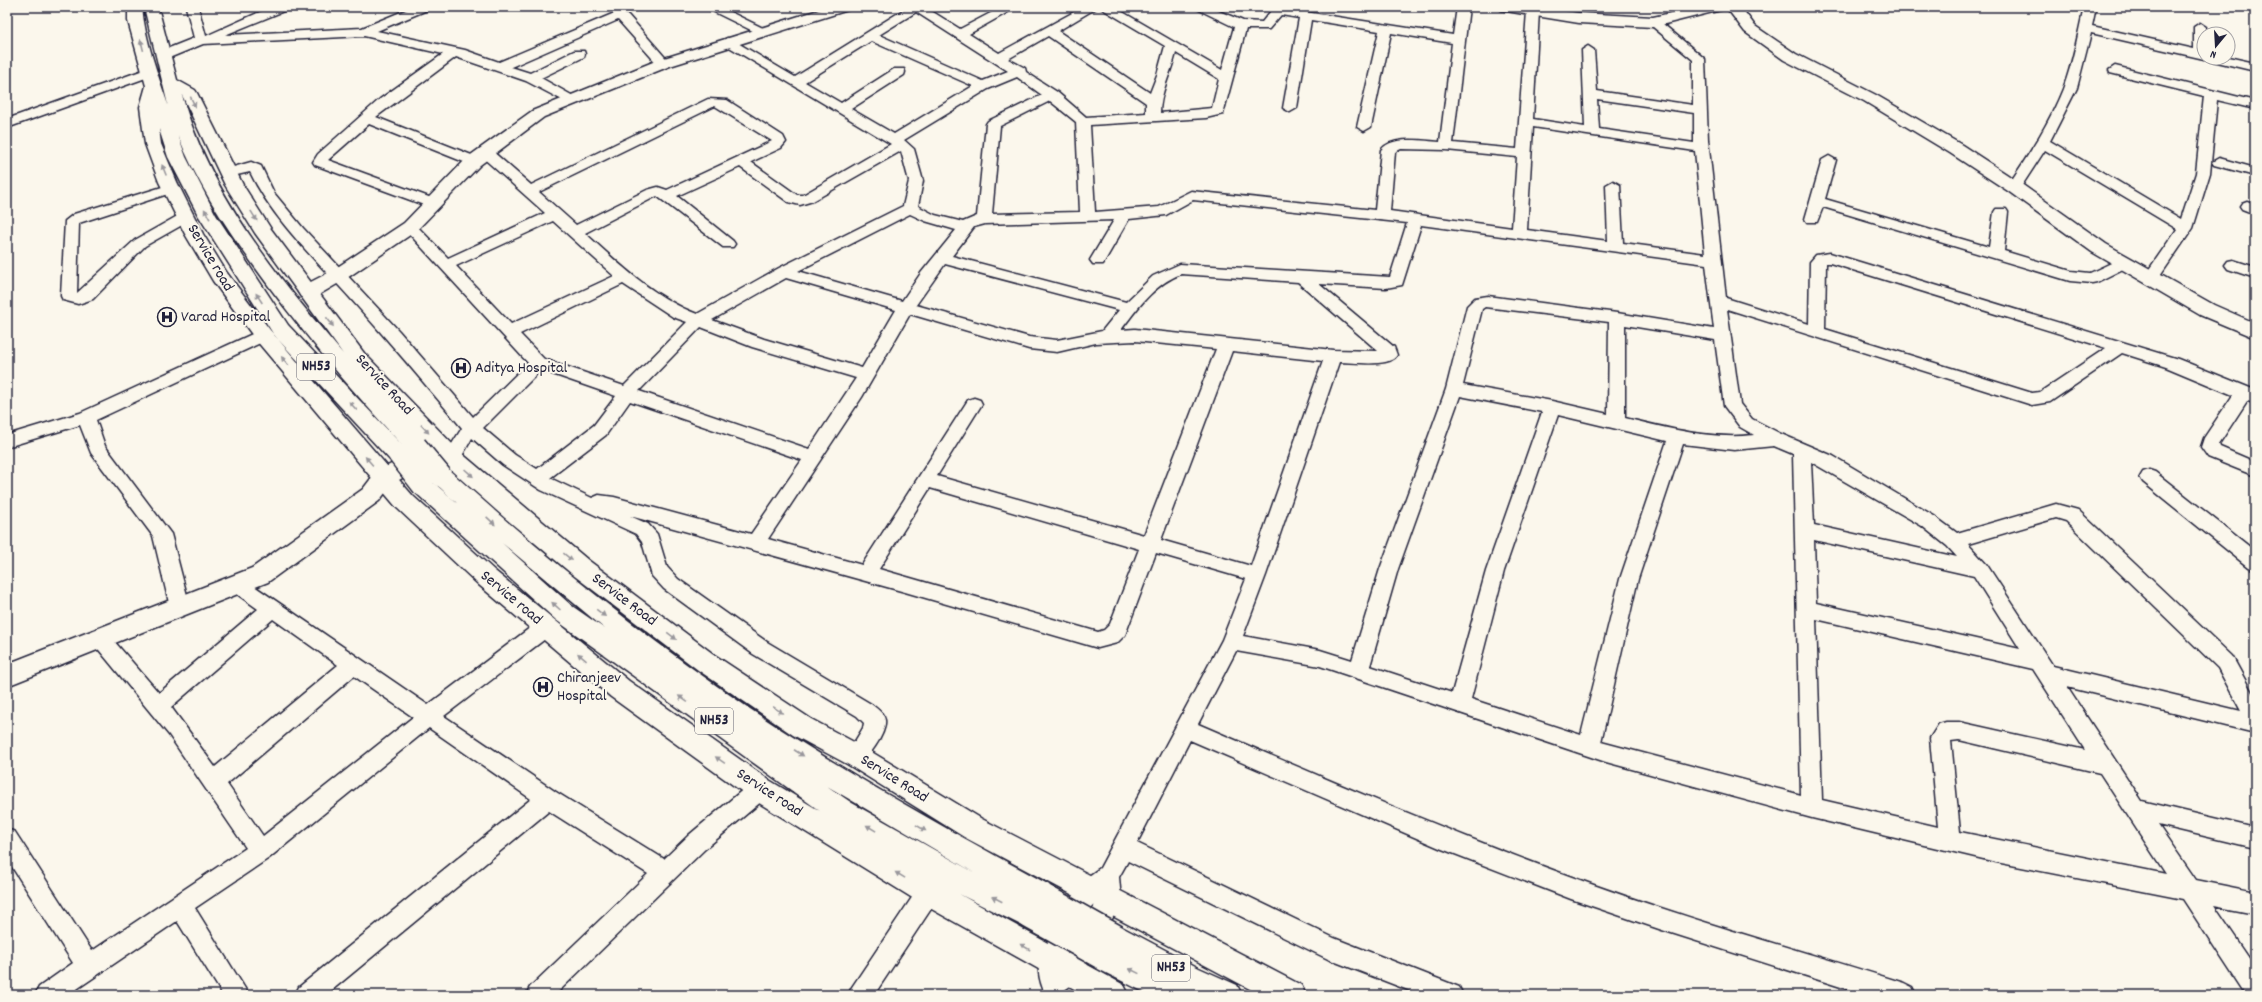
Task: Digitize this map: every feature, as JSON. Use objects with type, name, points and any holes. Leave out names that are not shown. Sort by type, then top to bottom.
[{"type":"main road","points":[[135,7],[136,21],[158,80]]},
{"type":"main road","points":[[151,7],[155,29],[164,55],[158,80]]},
{"type":"main road","points":[[308,292],[338,276],[410,227],[432,203],[480,157],[538,114],[664,63],[727,42],[843,7]]},
{"type":"main road","points":[[1506,7],[1579,18],[1653,22],[1716,7]]},
{"type":"main road","points":[[1733,7],[1750,29],[1790,57],[1870,98],[1956,149],[2014,187],[2099,248],[2207,310],[2255,331]]},
{"type":"main road","name":"Service Road","points":[[158,80],[189,93],[228,173],[264,233],[357,358],[443,462],[513,512],[580,567],[708,663],[802,727],[856,756],[973,828],[1103,888],[1291,995]]},
{"type":"main road","name":"Service road","points":[[158,80],[148,107],[153,144],[186,217],[220,277],[263,335],[383,488],[487,578],[620,689],[760,789],[929,892],[1056,978],[1114,995]]},
{"type":"main road","name":"NH53","points":[[158,80],[177,157],[207,215],[281,330],[407,451],[443,462],[564,613],[844,812],[944,872],[1037,907],[1110,947],[1181,995]]},
{"type":"main road","points":[[7,675],[260,575],[383,488],[443,462]]},
{"type":"main road","name":"NH53","points":[[1110,947],[1189,978],[1226,995]]},
{"type":"street","points":[[192,7],[201,40]]},
{"type":"street","points":[[164,55],[282,7]]},
{"type":"street","points":[[364,32],[423,7]]},
{"type":"street","points":[[710,7],[763,31]]},
{"type":"street","points":[[796,82],[917,7],[1020,71],[1083,121],[1153,118],[1218,111],[1221,107],[1240,7]]},
{"type":"street","points":[[960,34],[1011,7]]},
{"type":"street","points":[[1000,58],[1092,7]]},
{"type":"street","points":[[1106,7],[1172,44],[1226,78]]},
{"type":"street","points":[[1199,7],[1237,23],[1265,26],[1279,9],[1306,16],[1459,40]]},
{"type":"street","points":[[1446,146],[1463,7]]},
{"type":"street","points":[[2014,187],[2043,143],[2070,87],[2090,7]]},
{"type":"street","points":[[1519,235],[1533,11]]},
{"type":"street","points":[[499,67],[617,16],[624,18],[664,63]]},
{"type":"street","points":[[1290,108],[1306,16]]},
{"type":"street","points":[[1653,22],[1699,60],[1702,148],[1710,235],[1732,406],[1746,423],[1775,439],[1827,460],[1928,521],[1954,541],[1980,570],[2135,809],[2255,987]]},
{"type":"street","points":[[1364,127],[1386,28]]},
{"type":"street","points":[[2085,28],[2196,53]]},
{"type":"street","points":[[201,40],[364,32],[460,54],[531,78],[570,100]]},
{"type":"street","points":[[1049,32],[1153,101]]},
{"type":"street","points":[[870,36],[983,86]]},
{"type":"street","points":[[727,42],[907,149],[916,181],[910,208]]},
{"type":"street","points":[[1153,118],[1153,101],[1164,75],[1172,44]]},
{"type":"street","points":[[1588,50],[1592,132]]},
{"type":"street","points":[[432,203],[320,162],[385,102],[453,53]]},
{"type":"street","points":[[531,78],[579,54]]},
{"type":"street","points":[[2236,62],[2255,67]]},
{"type":"street","points":[[2115,70],[2255,105]]},
{"type":"street","points":[[741,161],[793,199],[800,200],[808,198],[983,86],[1020,71]]},
{"type":"street","points":[[841,109],[899,72]]},
{"type":"street","points":[[7,124],[158,80]]},
{"type":"street","points":[[1590,94],[1701,110]]},
{"type":"street","points":[[2151,278],[2186,228],[2203,173],[2211,94]]},
{"type":"street","points":[[984,219],[993,124],[1052,95]]},
{"type":"street","points":[[530,191],[713,102],[722,103],[779,142],[776,145],[667,195]]},
{"type":"street","points":[[367,118],[480,157],[530,191],[635,286],[679,313],[758,343],[866,375]]},
{"type":"street","points":[[1083,121],[1088,217]]},
{"type":"street","points":[[1526,122],[1702,148]]},
{"type":"street","points":[[2043,143],[2186,228]]},
{"type":"street","points":[[1382,216],[1388,150],[1399,144],[1446,146],[1524,154]]},
{"type":"street","points":[[1812,219],[1829,160]]},
{"type":"street","points":[[2219,162],[2255,172]]},
{"type":"street","points":[[228,173],[251,166],[256,169],[268,194],[338,276],[398,340],[472,428],[509,460],[537,479],[642,529],[650,539],[659,571],[670,584],[760,648],[864,710],[874,720],[874,731],[856,756]]},
{"type":"street","points":[[1614,185],[1616,247]]},
{"type":"street","points":[[172,188],[79,216],[72,221],[70,296],[78,299],[87,295],[140,243],[186,217]]},
{"type":"street","points":[[575,232],[652,193],[662,192],[728,244]]},
{"type":"street","points":[[755,543],[866,375],[905,308],[966,228],[970,224],[984,219],[1088,217],[1161,212],[1169,210],[1179,201],[1191,195],[1415,220],[1714,260]]},
{"type":"street","points":[[1817,201],[2083,278],[2092,278],[2124,262]]},
{"type":"street","points":[[910,208],[930,218],[966,228]]},
{"type":"street","points":[[537,479],[600,430],[627,394],[699,320],[784,272],[910,208]]},
{"type":"street","points":[[1996,254],[2001,212]]},
{"type":"street","points":[[446,265],[555,214]]},
{"type":"street","points":[[1098,260],[1124,215]]},
{"type":"street","points":[[1107,336],[1144,291],[1168,272],[1180,269],[1304,279],[1386,283],[1397,281],[1415,220]]},
{"type":"street","points":[[410,227],[538,363],[813,457]]},
{"type":"street","points":[[942,258],[1130,308]]},
{"type":"street","points":[[1817,332],[1818,262],[1821,259],[1830,258],[2172,363],[2249,394],[2210,443],[2210,447],[2214,452],[2255,469]]},
{"type":"street","points":[[2233,265],[2255,273]]},
{"type":"street","points":[[784,272],[905,308],[1036,344],[1057,346],[1096,337],[1135,335],[1332,356],[1386,358],[1389,355],[1388,351],[1304,279]]},
{"type":"street","points":[[509,332],[624,277]]},
{"type":"street","points":[[1359,671],[1389,569],[1454,389],[1475,306],[1481,302],[1488,301],[1617,318],[1723,336]]},
{"type":"street","points":[[1718,301],[2032,399],[2044,398],[2120,347]]},
{"type":"street","points":[[1616,422],[1617,318]]},
{"type":"street","points":[[7,441],[86,417],[263,335]]},
{"type":"street","points":[[581,500],[614,504],[1098,640],[1110,637],[1118,629],[1226,345]]},
{"type":"street","points":[[1056,978],[1124,848],[1184,728],[1231,642],[1257,576],[1332,356]]},
{"type":"street","points":[[443,462],[472,428],[538,363]]},
{"type":"street","points":[[1454,389],[1552,407],[1677,437],[1734,444],[1775,439]]},
{"type":"street","points":[[866,574],[974,404]]},
{"type":"street","points":[[1459,704],[1495,571],[1552,407]]},
{"type":"street","points":[[86,417],[97,448],[162,534],[180,607]]},
{"type":"street","points":[[1589,747],[1629,579],[1677,437]]},
{"type":"street","points":[[1802,450],[1808,609],[1806,675],[1812,808]]},
{"type":"street","points":[[2150,477],[2255,562]]},
{"type":"street","points":[[926,480],[1257,576]]},
{"type":"street","points":[[1954,541],[2056,511],[2072,515],[2225,662],[2255,718]]},
{"type":"street","points":[[1806,531],[1980,570]]},
{"type":"street","points":[[237,584],[548,799],[666,873]]},
{"type":"street","points":[[158,706],[272,608]]},
{"type":"street","points":[[1808,609],[2044,668],[2255,724]]},
{"type":"street","points":[[47,995],[261,851],[429,717],[546,627]]},
{"type":"street","points":[[100,639],[176,728],[261,851]]},
{"type":"street","points":[[1231,642],[1320,658],[1589,747],[1812,808],[1950,840],[2255,903]]},
{"type":"street","points":[[214,782],[353,664]]},
{"type":"street","points":[[1184,728],[1450,842],[1571,888],[1669,921],[1904,995]]},
{"type":"street","points":[[1950,840],[1940,738],[1946,731],[1959,731],[2107,766]]},
{"type":"street","points":[[538,995],[697,842],[760,789]]},
{"type":"street","points":[[307,995],[548,799]]},
{"type":"street","points":[[2135,809],[2255,838]]},
{"type":"street","points":[[7,839],[89,967]]},
{"type":"street","points":[[1124,848],[1328,946],[1451,995]]},
{"type":"street","points":[[860,995],[929,892]]},
{"type":"street","points":[[180,906],[237,995]]},
{"type":"place","name":"Varad Hospital","points":[[167,317]]},
{"type":"place","name":"Aditya Hospital","points":[[461,368]]},
{"type":"place","name":"Chiranjeev Hospital","points":[[543,687]]}]
